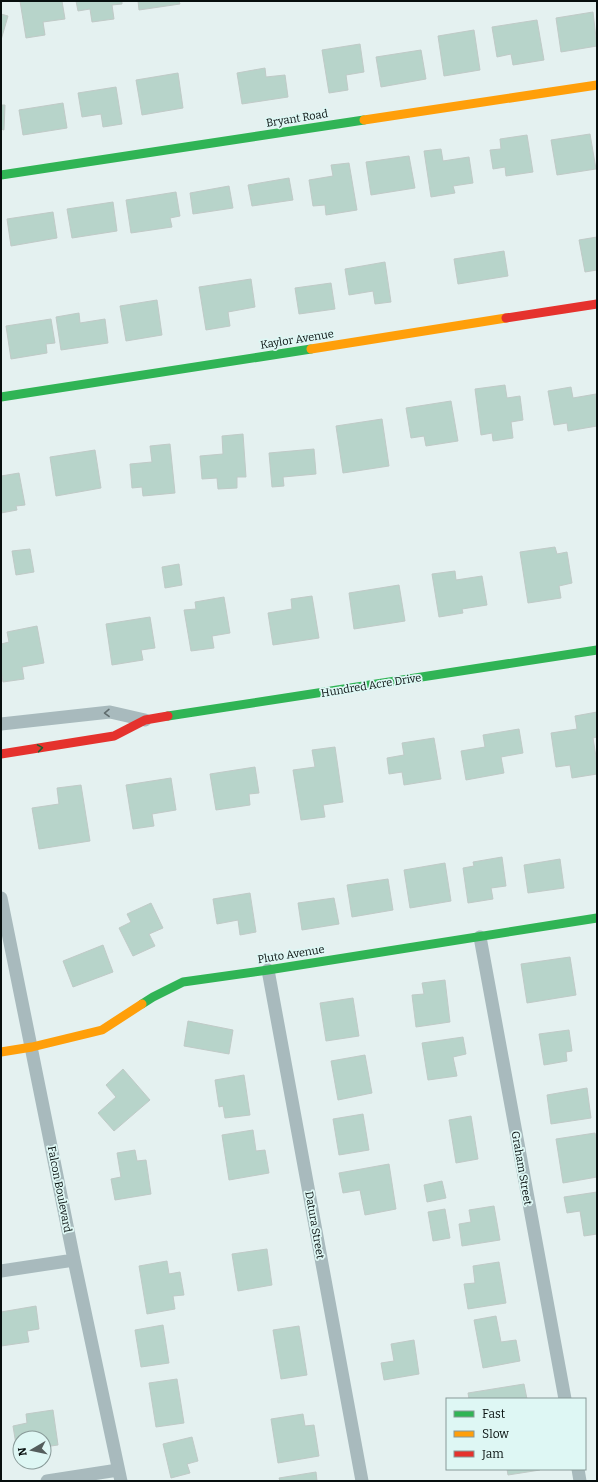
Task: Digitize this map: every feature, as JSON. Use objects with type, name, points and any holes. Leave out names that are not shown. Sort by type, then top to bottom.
[{"type":"street","name":"Bryant Road","points":[[1,175],[597,85]]},
{"type":"street","name":"Kaylor Avenue","points":[[1,397],[597,304]]},
{"type":"street","name":"Hundred Acre Drive","points":[[1,754],[114,736],[145,720],[597,650]]},
{"type":"street","name":"Hundred Acre Drive","points":[[1,724],[110,712],[145,720]]},
{"type":"street","name":"Falcon Boulevard","points":[[1,898],[74,1260],[120,1475]]},
{"type":"street","name":"Pluto Avenue","points":[[1,1052],[32,1047],[102,1030],[153,997],[182,982],[268,970],[597,918]]},
{"type":"street","name":"Graham Street","points":[[480,937],[565,1398]]},
{"type":"street","name":"Datura Street","points":[[268,970],[362,1481]]},
{"type":"street","points":[[1,1271],[74,1260]]},
{"type":"street","points":[[578,1470],[580,1481]]},
{"type":"street","points":[[47,1481],[120,1475]]},
{"type":"building","points":[[20,1],[62,1],[65,19],[43,22],[45,35],[26,38]]},
{"type":"building","points":[[76,1],[122,1],[122,4],[112,5],[114,19],[92,22],[90,9],[78,11]]},
{"type":"building","points":[[138,1],[179,1],[180,4],[139,10]]},
{"type":"building","points":[[593,12],[597,46],[561,52],[556,18]]},
{"type":"building","points":[[1,14],[8,16],[1,40]]},
{"type":"building","points":[[537,20],[544,60],[513,65],[511,54],[497,57],[492,27]]},
{"type":"building","points":[[474,30],[480,70],[444,76],[438,36]]},
{"type":"building","points":[[360,44],[364,72],[346,75],[348,90],[329,93],[322,50]]},
{"type":"building","points":[[421,50],[426,79],[381,87],[376,57]]},
{"type":"building","points":[[265,68],[266,77],[285,75],[288,97],[242,104],[237,73]]},
{"type":"building","points":[[178,73],[183,108],[142,115],[136,80]]},
{"type":"building","points":[[116,87],[122,124],[103,127],[101,114],[82,117],[78,93]]},
{"type":"building","points":[[63,103],[67,128],[23,135],[19,110]]},
{"type":"building","points":[[1,105],[5,105],[4,130],[1,129]]},
{"type":"building","points":[[590,134],[596,169],[557,175],[551,140]]},
{"type":"building","points":[[527,135],[533,172],[506,176],[505,167],[493,169],[490,150],[501,149],[500,139]]},
{"type":"building","points":[[441,149],[443,161],[469,157],[473,183],[453,186],[455,193],[431,197],[424,151]]},
{"type":"building","points":[[409,156],[415,188],[371,195],[366,162]]},
{"type":"building","points":[[349,163],[357,210],[326,215],[325,205],[313,206],[309,180],[333,176],[331,165]]},
{"type":"building","points":[[289,178],[293,200],[252,206],[248,185]]},
{"type":"building","points":[[229,186],[233,208],[193,214],[190,193]]},
{"type":"building","points":[[176,192],[180,216],[170,218],[172,227],[131,233],[126,200]]},
{"type":"building","points":[[113,202],[117,231],[72,238],[67,209]]},
{"type":"building","points":[[53,212],[57,238],[11,246],[7,219]]},
{"type":"building","points":[[597,237],[597,270],[585,272],[579,240]]},
{"type":"building","points":[[504,251],[508,276],[458,284],[454,259]]},
{"type":"building","points":[[385,262],[391,302],[375,304],[373,291],[349,295],[345,269]]},
{"type":"building","points":[[251,279],[255,307],[228,312],[230,326],[206,330],[199,287]]},
{"type":"building","points":[[331,283],[335,309],[299,314],[295,288]]},
{"type":"building","points":[[157,300],[162,335],[126,341],[120,306]]},
{"type":"building","points":[[79,313],[80,323],[105,319],[108,343],[61,350],[56,317]]},
{"type":"building","points":[[51,319],[55,343],[46,344],[47,353],[11,359],[6,326]]},
{"type":"building","points":[[505,385],[507,398],[520,396],[523,420],[511,422],[513,438],[493,441],[492,433],[481,435],[475,389]]},
{"type":"building","points":[[571,387],[573,398],[596,394],[597,426],[568,431],[567,423],[554,425],[548,391]]},
{"type":"building","points":[[451,401],[458,441],[426,446],[424,436],[411,438],[406,408]]},
{"type":"building","points":[[382,419],[389,466],[343,473],[336,426]]},
{"type":"building","points":[[243,434],[246,477],[237,477],[237,488],[218,489],[217,478],[202,479],[200,456],[223,454],[222,436]]},
{"type":"building","points":[[170,444],[175,493],[143,496],[142,487],[132,488],[130,464],[152,462],[150,446]]},
{"type":"building","points":[[314,449],[316,474],[283,477],[284,486],[272,487],[269,453]]},
{"type":"building","points":[[95,450],[101,488],[56,496],[50,457]]},
{"type":"building","points":[[19,473],[25,505],[16,506],[17,510],[1,513],[1,476]]},
{"type":"building","points":[[555,547],[557,554],[567,552],[572,583],[559,586],[561,598],[528,603],[520,552]]},
{"type":"building","points":[[30,549],[34,572],[16,575],[12,551]]},
{"type":"building","points":[[179,564],[182,585],[165,588],[162,567]]},
{"type":"building","points":[[455,571],[456,580],[482,576],[487,605],[462,609],[463,613],[439,617],[432,574]]},
{"type":"building","points":[[399,585],[405,621],[354,629],[349,593]]},
{"type":"building","points":[[312,596],[319,638],[273,645],[268,613],[292,609],[291,599]]},
{"type":"building","points":[[224,597],[230,633],[212,636],[214,648],[191,651],[184,610],[196,609],[195,602]]},
{"type":"building","points":[[150,617],[155,648],[141,650],[143,660],[112,665],[106,624]]},
{"type":"building","points":[[37,626],[44,663],[22,667],[24,679],[3,682],[1,670],[1,644],[9,642],[7,632]]},
{"type":"building","points":[[597,712],[597,737],[593,738],[597,763],[597,774],[572,778],[570,765],[556,767],[551,733],[577,729],[575,716]]},
{"type":"building","points":[[519,729],[523,753],[501,757],[504,773],[466,780],[461,751],[485,747],[483,735]]},
{"type":"building","points":[[434,738],[441,779],[404,785],[402,772],[389,774],[387,758],[404,755],[402,743]]},
{"type":"building","points":[[335,747],[343,802],[323,805],[325,817],[301,820],[293,770],[315,767],[312,750]]},
{"type":"building","points":[[255,767],[259,793],[249,794],[250,805],[216,810],[210,774]]},
{"type":"building","points":[[171,778],[176,810],[152,814],[154,826],[133,829],[126,785]]},
{"type":"building","points":[[81,785],[90,841],[39,849],[32,808],[59,804],[57,788]]},
{"type":"building","points":[[502,857],[506,886],[491,888],[493,899],[468,903],[463,868],[474,866],[473,862]]},
{"type":"building","points":[[560,859],[564,888],[528,893],[524,865]]},
{"type":"building","points":[[445,863],[451,901],[410,908],[404,870]]},
{"type":"building","points":[[388,879],[393,910],[352,917],[347,885]]},
{"type":"building","points":[[250,893],[256,932],[240,935],[238,920],[217,924],[213,899]]},
{"type":"building","points":[[334,898],[339,924],[302,930],[298,903]]},
{"type":"building","points":[[151,903],[163,928],[149,934],[155,946],[133,956],[119,928],[131,922],[127,914]]},
{"type":"building","points":[[103,945],[113,972],[73,987],[63,961]]},
{"type":"building","points":[[570,957],[576,995],[527,1003],[521,964]]},
{"type":"building","points":[[445,980],[450,1022],[416,1027],[412,995],[424,994],[422,983]]},
{"type":"building","points":[[353,998],[359,1036],[326,1041],[320,1003]]},
{"type":"building","points":[[188,1021],[233,1030],[229,1054],[184,1046]]},
{"type":"building","points":[[569,1030],[572,1051],[566,1052],[567,1061],[544,1065],[539,1034]]},
{"type":"building","points":[[463,1037],[466,1054],[453,1057],[457,1076],[428,1080],[422,1043]]},
{"type":"building","points":[[365,1055],[372,1093],[338,1100],[331,1061]]},
{"type":"building","points":[[123,1069],[150,1100],[114,1131],[98,1113],[116,1097],[106,1085]]},
{"type":"building","points":[[244,1075],[250,1115],[225,1118],[223,1106],[219,1107],[215,1080]]},
{"type":"building","points":[[587,1088],[591,1118],[551,1124],[547,1095]]},
{"type":"building","points":[[363,1114],[369,1150],[339,1155],[333,1119]]},
{"type":"building","points":[[471,1116],[478,1159],[456,1163],[449,1120]]},
{"type":"building","points":[[253,1130],[256,1151],[265,1150],[269,1173],[229,1180],[222,1135]]},
{"type":"building","points":[[595,1133],[597,1142],[597,1177],[563,1183],[556,1139]]},
{"type":"building","points":[[135,1150],[137,1161],[146,1160],[151,1194],[115,1200],[111,1179],[121,1177],[117,1153]]},
{"type":"building","points":[[389,1164],[396,1209],[365,1215],[360,1190],[343,1193],[339,1173]]},
{"type":"building","points":[[442,1181],[446,1198],[427,1202],[424,1185]]},
{"type":"building","points":[[597,1192],[597,1234],[584,1236],[580,1211],[567,1213],[564,1197]]},
{"type":"building","points":[[494,1206],[500,1240],[462,1246],[459,1224],[471,1222],[469,1210]]},
{"type":"building","points":[[445,1209],[450,1238],[433,1241],[428,1212]]},
{"type":"building","points":[[267,1249],[272,1285],[238,1291],[232,1254]]},
{"type":"building","points":[[167,1261],[169,1274],[180,1272],[184,1295],[173,1296],[175,1309],[147,1314],[139,1266]]},
{"type":"building","points":[[499,1262],[506,1303],[468,1309],[464,1284],[475,1283],[473,1266]]},
{"type":"building","points":[[36,1306],[39,1329],[27,1331],[29,1342],[1,1346],[1,1312]]},
{"type":"building","points":[[496,1316],[501,1342],[516,1340],[520,1361],[483,1368],[474,1320]]},
{"type":"building","points":[[163,1325],[169,1363],[141,1367],[135,1330]]},
{"type":"building","points":[[299,1326],[307,1375],[281,1379],[273,1330]]},
{"type":"building","points":[[414,1340],[419,1374],[384,1380],[381,1363],[394,1361],[391,1344]]},
{"type":"building","points":[[177,1379],[184,1423],[156,1427],[149,1383]]},
{"type":"building","points":[[524,1384],[527,1398],[469,1398],[468,1393]]},
{"type":"building","points":[[53,1410],[58,1445],[52,1446],[52,1430],[14,1430],[13,1426],[27,1423],[26,1414]]},
{"type":"building","points":[[303,1414],[305,1426],[314,1425],[319,1456],[278,1463],[271,1419]]},
{"type":"building","points":[[192,1437],[198,1461],[187,1464],[190,1473],[171,1478],[163,1444]]},
{"type":"building","points":[[507,1470],[540,1470],[508,1475]]},
{"type":"building","points":[[316,1472],[317,1481],[280,1481],[279,1478]]},
{"type":"traffic: fast","points":[[1,175],[364,120]]},
{"type":"traffic: fast","points":[[1,397],[311,349]]},
{"type":"traffic: fast","points":[[168,716],[597,650]]},
{"type":"traffic: fast","points":[[142,1004],[183,982],[597,918]]},
{"type":"traffic: slow","points":[[364,120],[597,85]]},
{"type":"traffic: slow","points":[[311,349],[506,318]]},
{"type":"traffic: slow","points":[[1,1052],[32,1047],[102,1030],[142,1004]]},
{"type":"traffic: jam","points":[[506,318],[597,304]]},
{"type":"traffic: jam","points":[[1,754],[114,736],[145,720],[168,716]]}]
